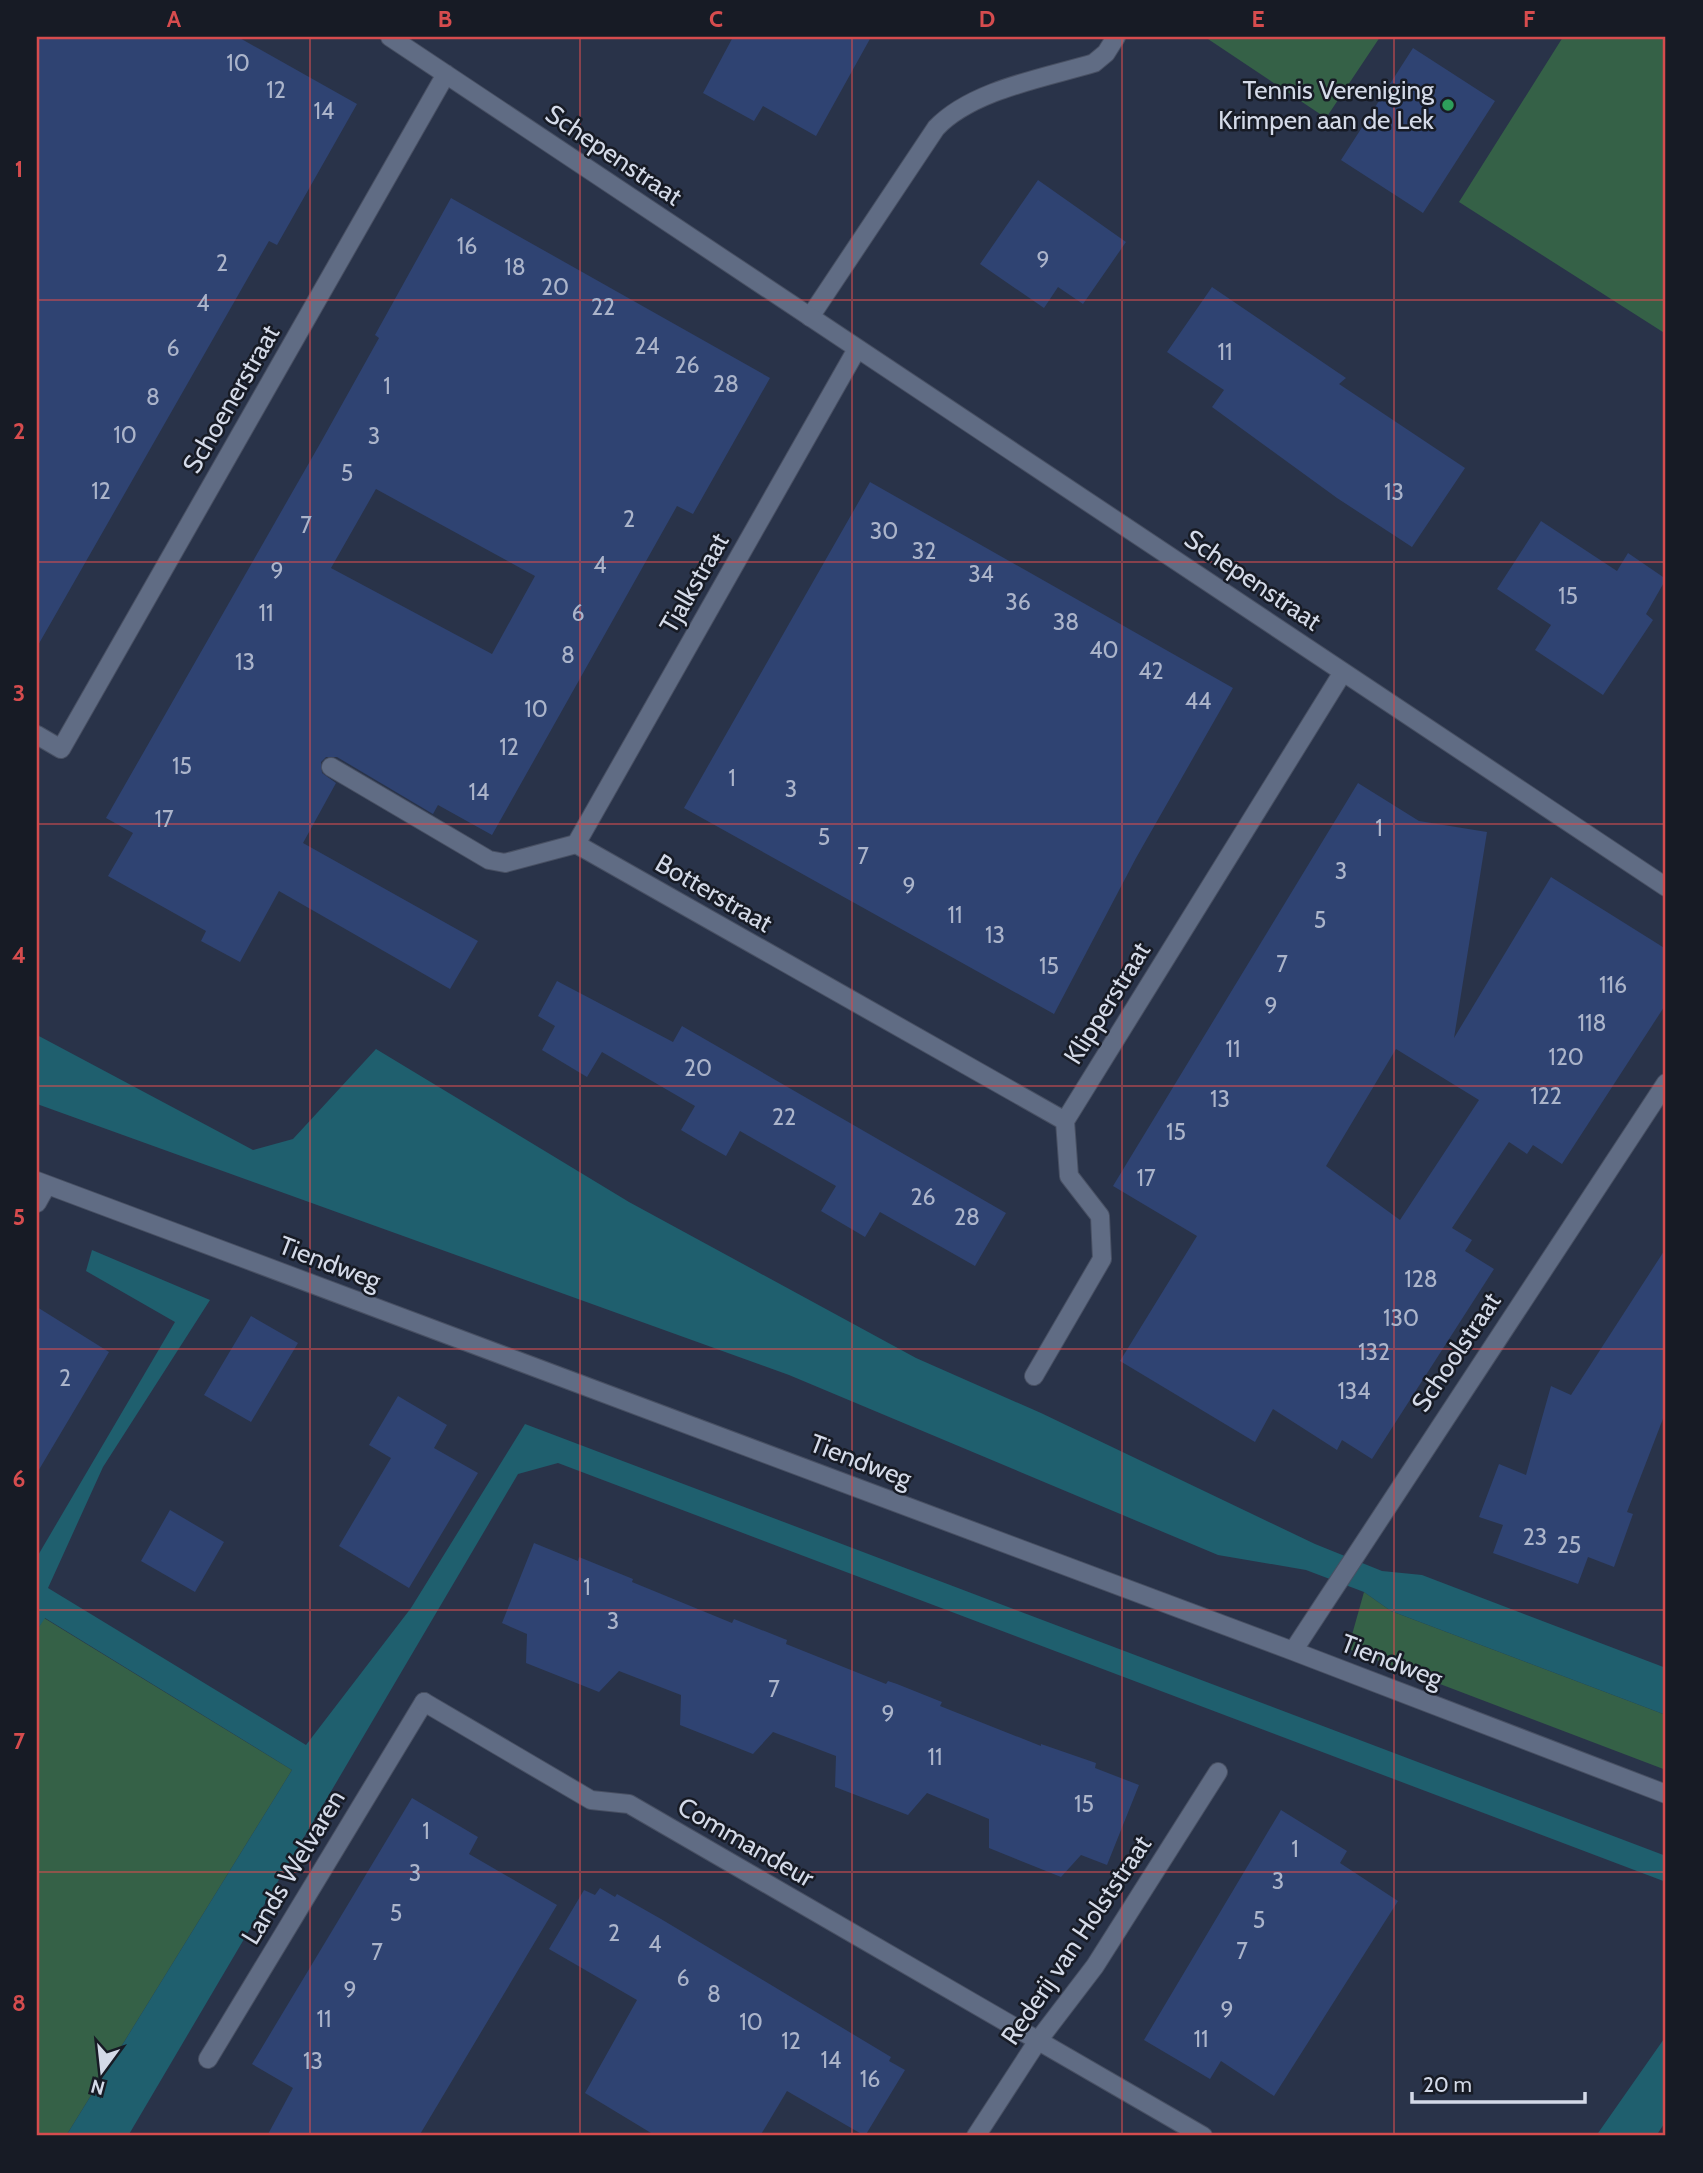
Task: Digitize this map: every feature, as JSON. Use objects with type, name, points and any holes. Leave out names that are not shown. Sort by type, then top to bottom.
[{"type":"street","name":"Schepenstraat","points":[[390,37],[1666,887]]},
{"type":"street","points":[[810,317],[936,128],[952,111],[977,99],[1094,63],[1106,53],[1116,37]]},
{"type":"street","name":"Schoenerstraat","points":[[37,735],[61,749],[446,74]]},
{"type":"street","name":"Tjalkstraat","points":[[576,844],[857,349]]},
{"type":"street","name":"Klipperstraat","points":[[1065,1121],[1343,672]]},
{"type":"street","points":[[331,767],[489,860],[505,863],[576,844]]},
{"type":"street","name":"Botterstraat","points":[[576,844],[1065,1121]]},
{"type":"street","name":"Schoolstraat","points":[[1293,1651],[1360,1545],[1666,1083]]},
{"type":"street","points":[[1034,1376],[1102,1259],[1100,1216],[1069,1176],[1065,1121]]},
{"type":"street","points":[[37,1203],[42,1183]]},
{"type":"street","name":"Tiendweg","points":[[42,1183],[1293,1651],[1666,1794]]},
{"type":"street","name":"Commandeur","points":[[424,1702],[591,1800],[629,1804],[1203,2136]]},
{"type":"street","name":"Lands Welvaren","points":[[208,2059],[424,1702]]},
{"type":"street","name":"Rederij van Holststraat","points":[[976,2136],[1037,2042],[1095,1966],[1218,1772]]},
{"type":"shaded area","points":[[1205,37],[1380,37],[1326,118]]},
{"type":"shaded area","points":[[1563,37],[1666,37],[1666,334],[1459,202]]},
{"type":"shaded area","points":[[37,1035],[253,1150],[293,1139],[376,1049],[629,1202],[916,1358],[1041,1413],[1315,1544],[1382,1571],[1422,1575],[1666,1668],[1666,1715],[1391,1611],[1364,1592],[1306,1570],[1218,1555],[789,1375],[37,1104]]},
{"type":"shaded area","points":[[92,1250],[210,1300],[103,1467],[48,1588],[306,1745],[411,1608],[525,1424],[1666,1856],[1666,1882],[558,1463],[518,1474],[128,2136],[66,2136],[292,1770],[45,1618],[37,1630],[37,1557],[175,1322],[86,1271]]},
{"type":"shaded area","points":[[1364,1592],[1391,1611],[1666,1715],[1666,1770],[1348,1649]]},
{"type":"shaded area","points":[[44,1618],[292,1770],[66,2136],[37,2136],[37,1630]]},
{"type":"shaded area","points":[[1666,2036],[1666,2121],[1656,2136],[1596,2136]]},
{"type":"building","points":[[37,37],[238,37],[357,104],[277,245],[269,241],[37,647]]},
{"type":"building","points":[[733,37],[871,37],[816,136],[763,106],[754,121],[703,93]]},
{"type":"building","points":[[1413,48],[1495,101],[1423,213],[1341,160]]},
{"type":"building","points":[[1038,180],[1126,242],[1083,304],[1058,287],[1044,308],[980,264]]},
{"type":"building","points":[[451,198],[770,378],[693,514],[677,506],[492,835],[438,805],[433,814],[337,757],[326,757],[321,762],[322,773],[336,783],[303,843],[478,941],[450,989],[279,891],[240,962],[201,941],[206,931],[108,876],[133,833],[106,818],[379,338],[375,335]],"holes":[[[376,489],[535,576],[492,654],[331,568]]]},
{"type":"building","points":[[1212,287],[1346,378],[1339,384],[1465,468],[1412,547],[1337,498],[1212,407],[1224,390],[1167,352]]},
{"type":"building","points":[[870,482],[1233,688],[1136,858],[1054,1014],[684,808]]},
{"type":"building","points":[[1541,521],[1617,571],[1628,553],[1666,579],[1646,614],[1653,620],[1603,695],[1535,650],[1551,625],[1497,589]]},
{"type":"building","points":[[1358,783],[1419,821],[1487,832],[1454,1038],[1551,877],[1666,949],[1666,1004],[1562,1164],[1533,1145],[1527,1154],[1509,1142],[1452,1228],[1472,1240],[1465,1251],[1494,1269],[1372,1459],[1342,1440],[1337,1450],[1273,1409],[1255,1442],[1120,1361],[1197,1236],[1113,1186]],"holes":[[[1396,1049],[1479,1100],[1400,1220],[1326,1166]]]},
{"type":"building","points":[[557,981],[673,1042],[682,1026],[1006,1213],[975,1266],[880,1212],[865,1237],[821,1211],[836,1186],[740,1131],[726,1156],[703,1143],[681,1130],[695,1106],[602,1052],[587,1077],[542,1050],[555,1026],[538,1016]]},
{"type":"building","points":[[1666,1248],[1666,1411],[1627,1512],[1633,1514],[1614,1567],[1588,1557],[1578,1584],[1493,1553],[1503,1525],[1479,1517],[1499,1464],[1526,1475],[1551,1386],[1571,1395]]},
{"type":"building","points":[[37,1307],[109,1352],[37,1473]]},
{"type":"building","points":[[251,1316],[298,1343],[251,1422],[204,1395]]},
{"type":"building","points":[[398,1396],[447,1425],[434,1448],[478,1473],[409,1588],[339,1546],[391,1458],[369,1445]]},
{"type":"building","points":[[170,1510],[224,1542],[195,1592],[141,1561]]},
{"type":"building","points":[[534,1543],[578,1561],[579,1557],[732,1623],[734,1619],[787,1640],[786,1644],[886,1684],[888,1681],[942,1702],[940,1706],[1041,1746],[1096,1763],[1095,1768],[1139,1785],[1107,1865],[1081,1855],[1061,1877],[989,1848],[989,1819],[927,1793],[908,1815],[835,1787],[836,1756],[773,1732],[753,1754],[680,1725],[681,1695],[619,1671],[599,1692],[526,1663],[527,1634],[502,1623]]},
{"type":"building","points":[[412,1798],[478,1837],[469,1854],[557,1905],[419,2136],[267,2136],[293,2088],[252,2064]]},
{"type":"building","points":[[1281,1810],[1347,1851],[1340,1863],[1398,1901],[1274,2096],[1221,2061],[1210,2079],[1144,2040]]},
{"type":"building","points":[[600,1888],[615,1897],[617,1894],[661,1919],[891,2057],[889,2061],[905,2070],[865,2136],[787,2091],[760,2136],[656,2136],[585,2093],[637,2000],[549,1949],[584,1890],[595,1895]]},
{"type":"place","name":"Tennis Vereniging Krimpen aan de Lek","points":[[1448,105]]}]
